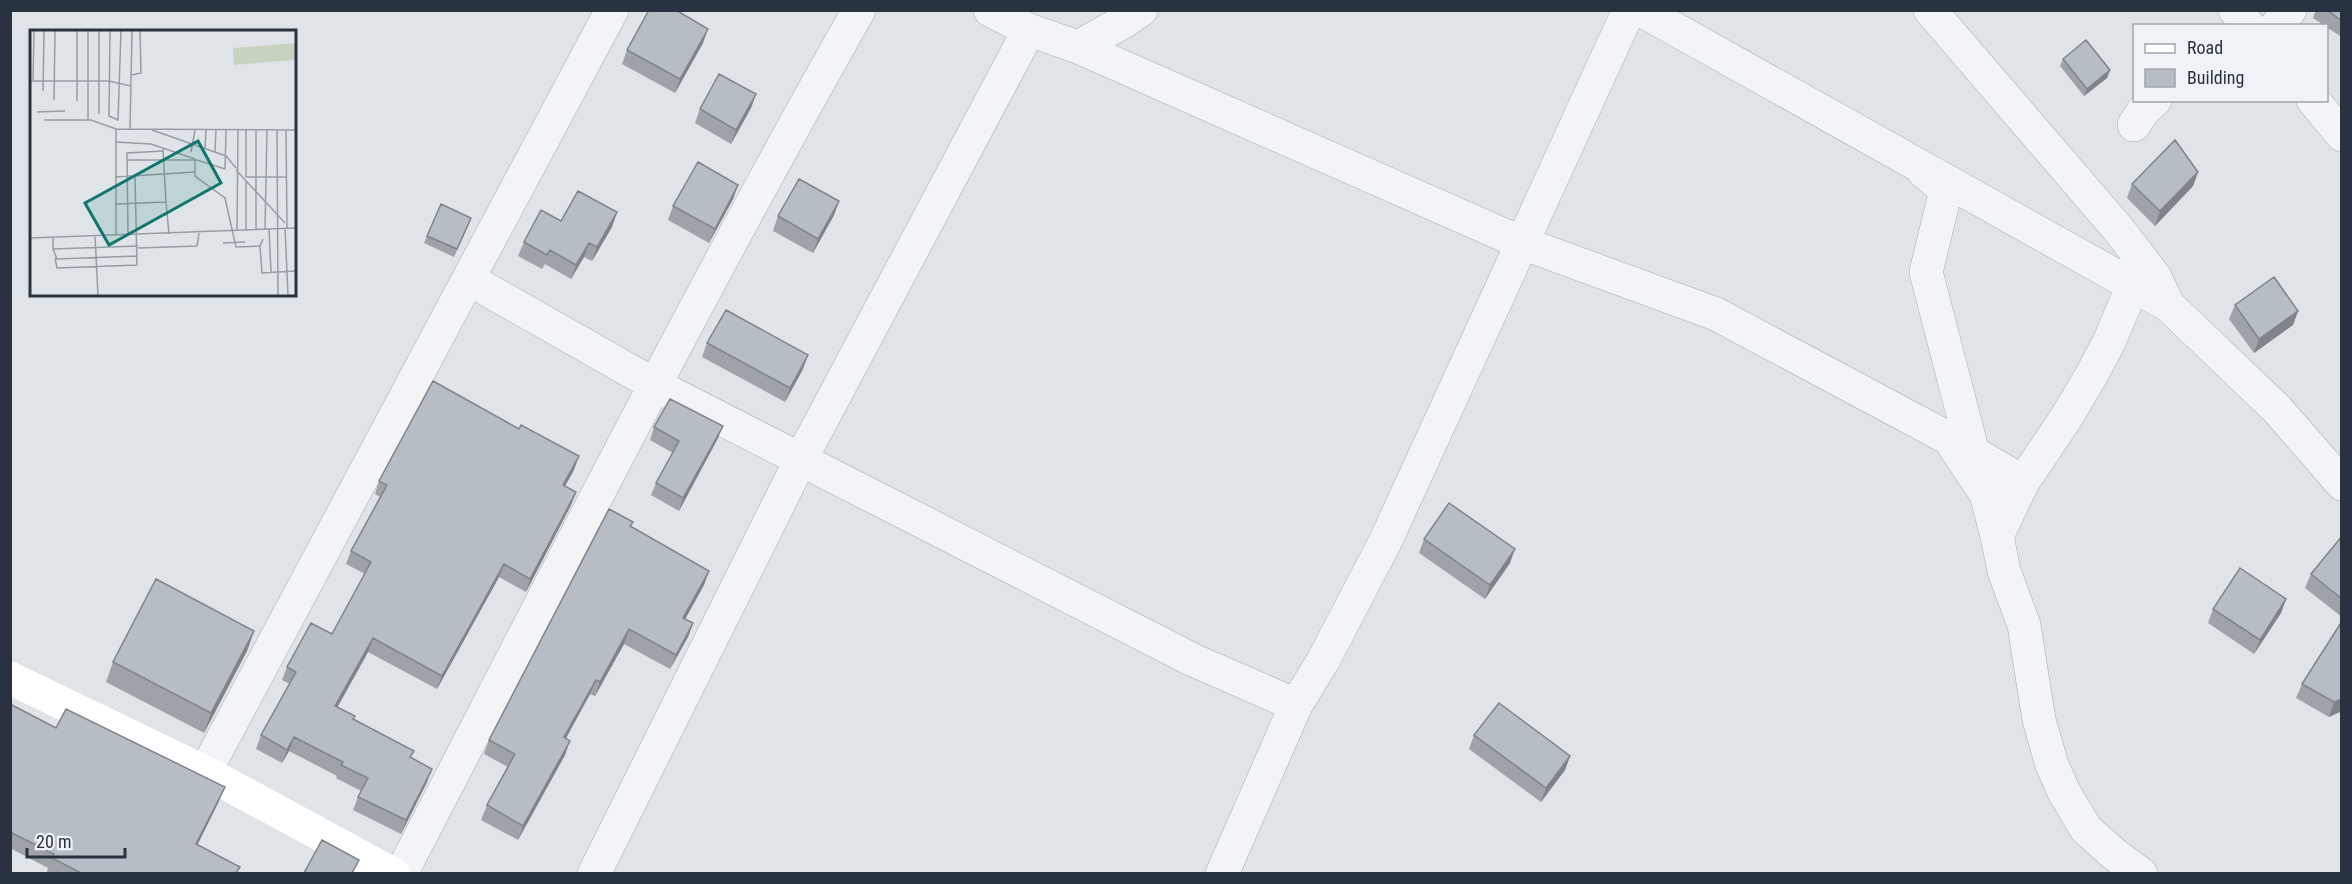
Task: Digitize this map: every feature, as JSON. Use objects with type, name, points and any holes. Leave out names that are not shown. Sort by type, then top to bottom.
[{"type":"street","points":[[205,772],[470,280],[612,10]]},
{"type":"street","points":[[401,873],[655,385],[792,128],[859,10]]},
{"type":"street","points":[[990,10],[1029,30],[1078,47],[1522,243],[1716,314],[1961,446],[2023,482]]},
{"type":"street","points":[[1078,47],[1141,10]]},
{"type":"street","points":[[1222,873],[1296,705],[1324,658],[1385,542],[1629,10]]},
{"type":"street","points":[[1641,10],[2168,305],[2277,409],[2342,484]]},
{"type":"street","points":[[1930,10],[2119,230],[2155,276],[2168,305]]},
{"type":"street","points":[[2235,10],[2247,24]]},
{"type":"street","points":[[2278,24],[2290,10]]},
{"type":"street","points":[[594,873],[801,459],[1029,30]]},
{"type":"street","points":[[2134,125],[2143,111],[2153,102]]},
{"type":"street","points":[[2315,102],[2342,135]]},
{"type":"street","points":[[1914,162],[1946,190],[1926,272],[1961,446],[1986,494],[2004,571],[2024,625],[2038,720],[2052,765],[2064,792],[2086,829],[2114,854],[2141,873]]},
{"type":"street","points":[[470,280],[655,385],[1193,660],[1296,705]]},
{"type":"street","points":[[1997,536],[2023,482],[2091,376],[2109,342],[2133,285]]},
{"type":"street","points":[[10,678],[205,772],[393,873]]},
{"type":"building","points":[[649,10],[676,10],[708,29],[680,79],[627,50]]},
{"type":"building","points":[[2327,10],[2342,10],[2342,21]]},
{"type":"building","points":[[2086,40],[2110,70],[2087,89],[2063,59]]},
{"type":"building","points":[[719,74],[756,94],[736,130],[700,109]]},
{"type":"building","points":[[2175,140],[2198,172],[2160,211],[2132,184]]},
{"type":"building","points":[[698,162],[738,185],[715,229],[673,206]]},
{"type":"building","points":[[799,179],[839,201],[818,239],[778,216]]},
{"type":"building","points":[[578,191],[617,212],[597,247],[589,243],[576,265],[550,250],[547,255],[524,242],[541,210],[561,221]]},
{"type":"building","points":[[441,204],[471,218],[457,249],[427,236]]},
{"type":"building","points":[[2274,277],[2298,311],[2259,339],[2235,305]]},
{"type":"building","points":[[726,310],[808,355],[790,388],[707,343]]},
{"type":"building","points":[[433,381],[519,429],[521,425],[579,456],[563,485],[576,492],[530,579],[504,564],[442,676],[373,638],[335,706],[355,716],[353,719],[414,751],[410,757],[432,769],[406,820],[358,797],[368,778],[341,765],[343,762],[294,737],[287,750],[261,735],[296,672],[287,667],[311,623],[332,634],[371,562],[351,551],[387,485],[379,481]]},
{"type":"building","points":[[670,399],[723,426],[683,498],[656,483],[679,441],[654,427]]},
{"type":"building","points":[[1449,503],[1515,549],[1490,585],[1424,539]]},
{"type":"building","points":[[609,509],[633,522],[630,526],[709,571],[683,618],[693,623],[676,655],[629,629],[600,682],[596,680],[564,737],[570,741],[523,826],[487,805],[515,754],[489,740]]},
{"type":"building","points":[[2342,536],[2342,599],[2311,574]]},
{"type":"building","points":[[2240,568],[2286,599],[2260,640],[2213,609]]},
{"type":"building","points":[[156,579],[254,631],[211,713],[113,662]]},
{"type":"building","points":[[2342,621],[2342,699],[2334,702],[2302,684]]},
{"type":"building","points":[[1499,703],[1570,756],[1546,788],[1474,735]]},
{"type":"building","points":[[10,704],[56,728],[66,709],[225,787],[196,844],[240,867],[236,873],[81,873],[52,858],[54,854],[10,832]]},
{"type":"building","points":[[322,840],[359,860],[352,873],[304,873]]}]
